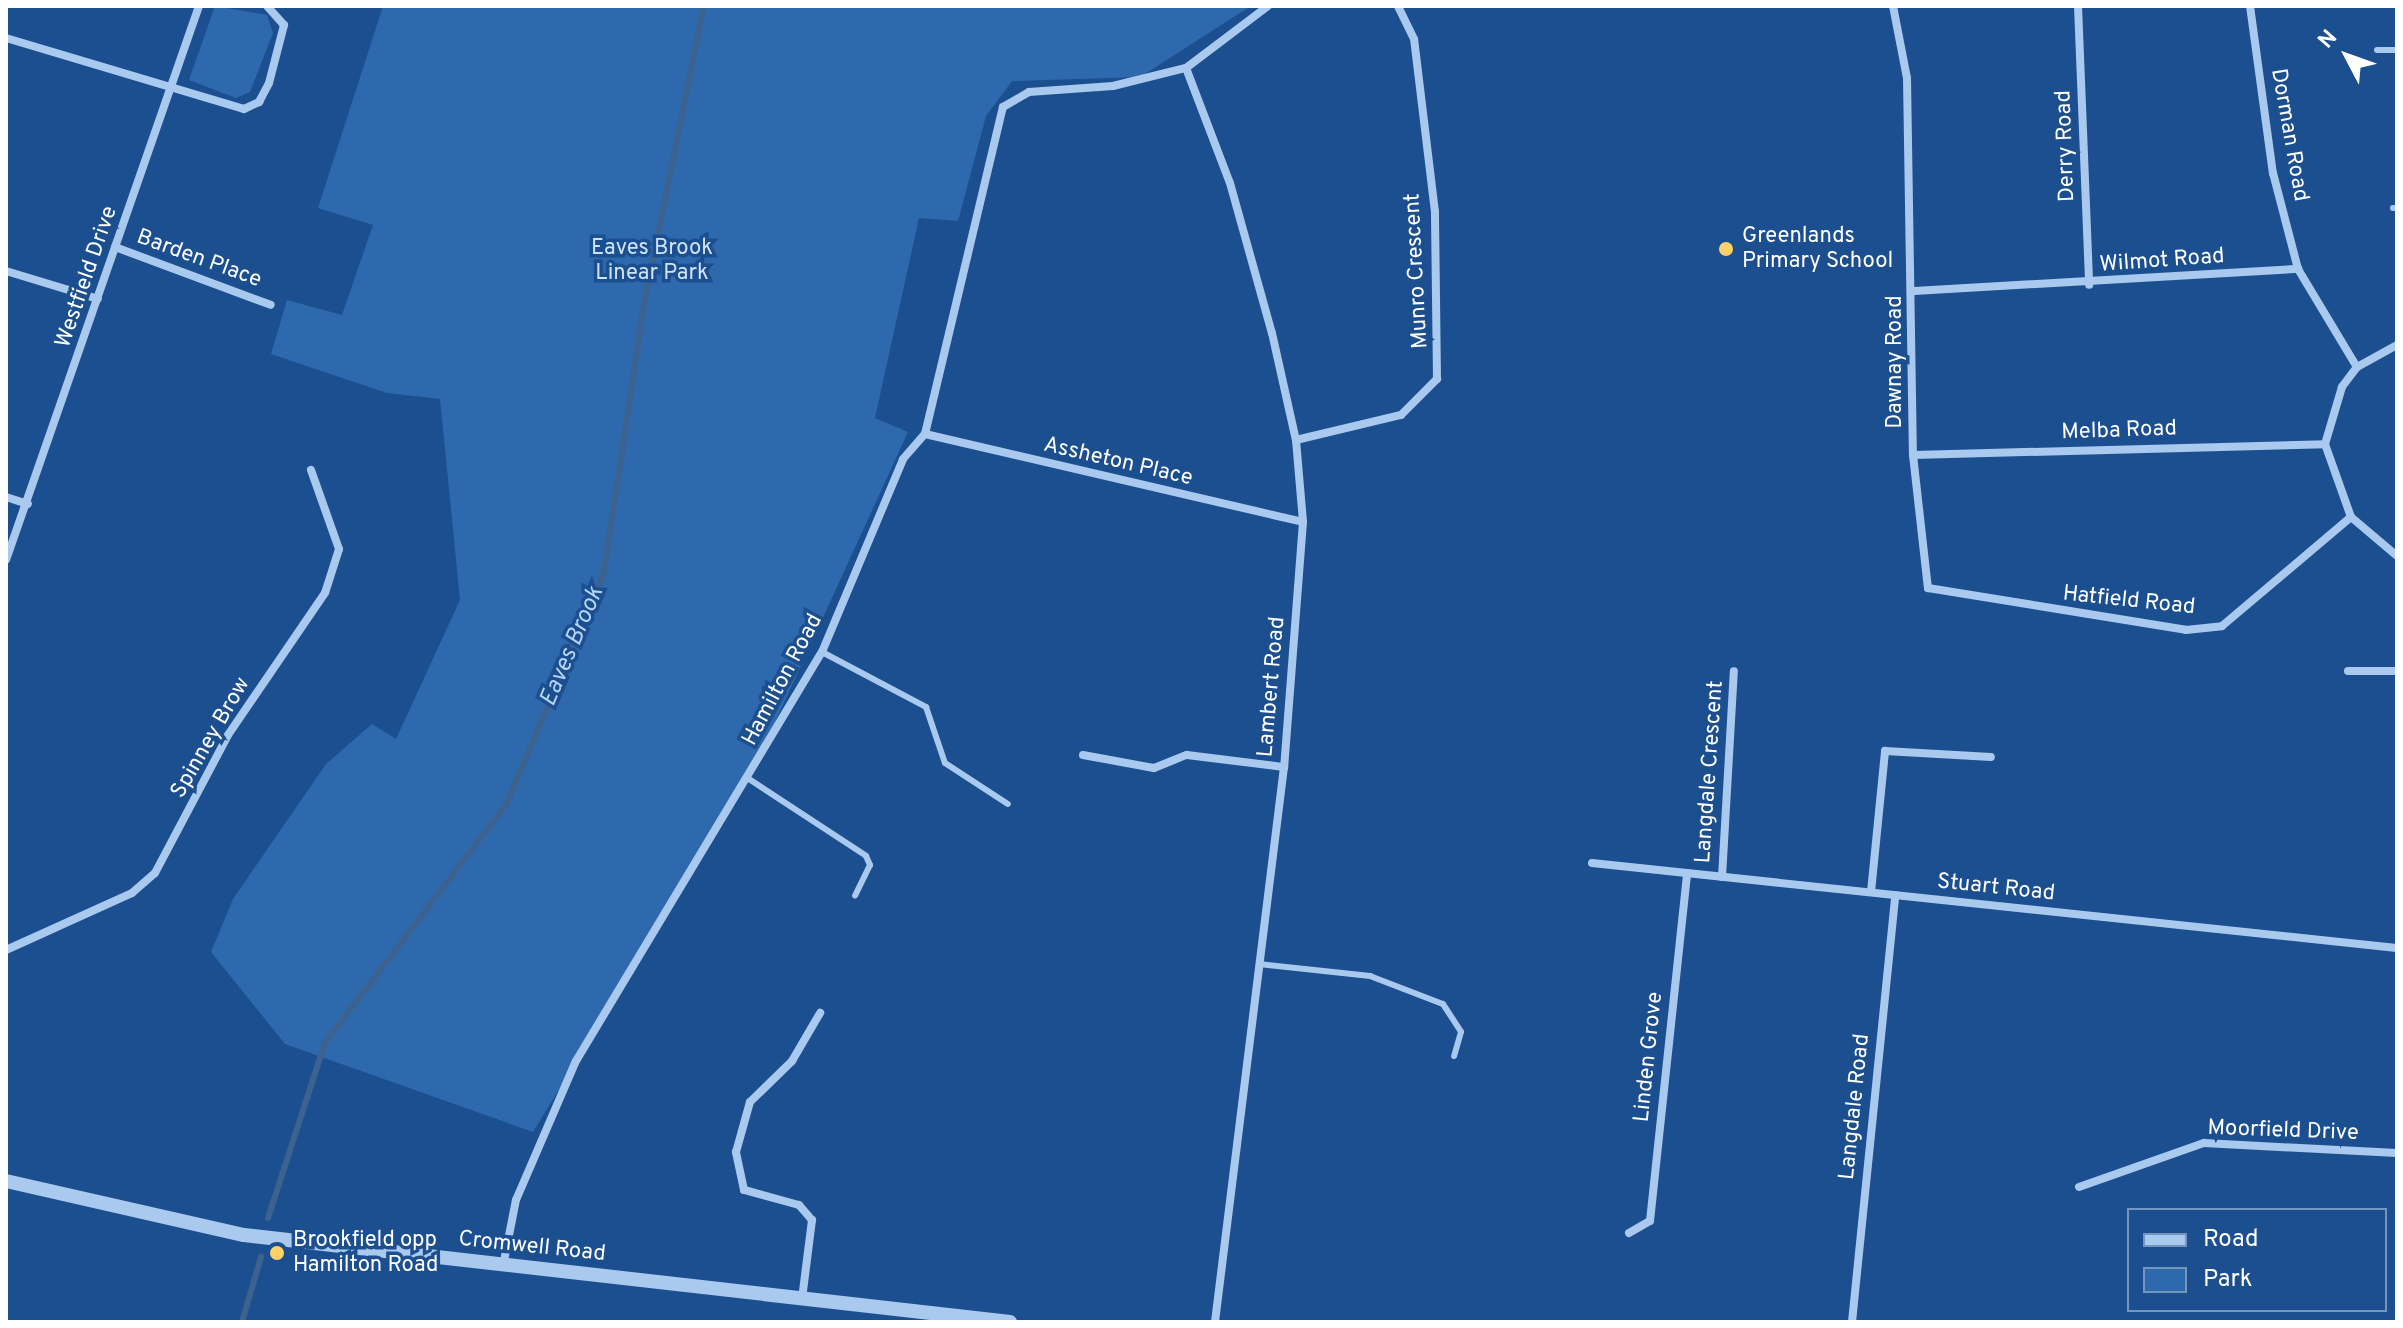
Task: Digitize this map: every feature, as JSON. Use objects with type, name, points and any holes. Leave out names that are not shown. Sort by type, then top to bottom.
[{"type":"street","name":"Westfield Drive","points":[[6,560],[199,6]]},
{"type":"street","points":[[6,38],[244,109],[259,102],[284,25],[267,6]]},
{"type":"street","points":[[1186,68],[1268,6]]},
{"type":"street","name":"Munro Crescent","points":[[1296,440],[1401,415],[1437,379],[1435,212],[1414,39],[1398,6]]},
{"type":"street","name":"Dawnay Road","points":[[1893,6],[1907,78],[1914,291],[1913,455],[1923,576]]},
{"type":"street","name":"Derry Road","points":[[2078,6],[2089,285]]},
{"type":"street","name":"Dorman Road","points":[[2250,6],[2273,173],[2298,269]]},
{"type":"street","name":"Hamilton Road","points":[[503,1267],[516,1200],[576,1061],[749,779],[822,652],[903,459],[925,434],[994,124],[1003,107],[1029,92],[1113,86],[1186,68]]},
{"type":"street","name":"Lambert Road","points":[[1186,68],[1230,183],[1296,440],[1303,522],[1284,767],[1215,1322]]},
{"type":"street","name":"Barden Place","points":[[115,247],[271,305]]},
{"type":"street","points":[[2298,269],[2357,367]]},
{"type":"street","name":"Wilmot Road","points":[[1914,291],[2089,285],[2298,269]]},
{"type":"street","points":[[6,271],[98,299]]},
{"type":"street","points":[[2397,345],[2357,367],[2329,412],[2325,444],[2351,517],[2397,556]]},
{"type":"street","name":"Assheton Place","points":[[925,434],[1303,522]]},
{"type":"street","name":"Melba Road","points":[[1913,455],[2325,444]]},
{"type":"street","name":"Spinney Brow","points":[[6,950],[132,893],[155,873],[228,735],[325,593],[339,549],[311,470]]},
{"type":"street","points":[[6,497],[28,504]]},
{"type":"street","name":"Hatfield Road","points":[[1923,576],[1937,594],[2186,630],[2222,626],[2351,517]]},
{"type":"street","name":"Langdale Crescent","points":[[1722,877],[1734,671]]},
{"type":"street","points":[[2348,671],[2397,671]]},
{"type":"street","points":[[1871,892],[1885,751],[1991,757]]},
{"type":"street","points":[[1083,755],[1154,768],[1187,755],[1284,767]]},
{"type":"street","name":"Stuart Road","points":[[1592,863],[2397,948]]},
{"type":"street","name":"Linden Grove","points":[[1629,1233],[1650,1221],[1687,873]]},
{"type":"street","name":"Langdale Road","points":[[1852,1322],[1895,895]]},
{"type":"street","points":[[802,1299],[812,1220],[799,1205],[744,1190],[736,1152],[750,1102],[792,1061],[820,1013]]},
{"type":"street","name":"Moorfield Drive","points":[[2079,1187],[2204,1143],[2397,1153]]},
{"type":"street","name":"Cromwell Road","points":[[6,1181],[244,1235],[503,1267],[1010,1322]]},
{"type":"lane","points":[[2377,50],[2397,50]]},
{"type":"lane","points":[[822,652],[926,707],[945,763],[1008,804]]},
{"type":"lane","points":[[749,779],[866,856],[870,865],[855,896]]},
{"type":"lane","points":[[1259,964],[1370,976],[1443,1004],[1461,1032],[1454,1056]]},
{"type":"green space","points":[[215,6],[267,15],[273,33],[250,92],[236,98],[189,80]]},
{"type":"green space","name":"Eaves Brook Linear Park","points":[[383,6],[1251,6],[1140,77],[1012,81],[986,116],[958,221],[919,218],[875,418],[908,432],[749,779],[533,1132],[285,1044],[211,952],[233,899],[326,764],[372,724],[396,739],[460,600],[440,399],[387,393],[271,354],[287,300],[342,315],[373,225],[318,208]]},
{"type":"waterway","name":"Eaves Brook","points":[[268,1218],[325,1043],[507,803],[604,572],[644,305],[704,6]]},
{"type":"waterway","name":"Eaves Brook","points":[[242,1322],[261,1257]]},
{"type":"place","name":"Greenlands Primary School","points":[[1726,249]]},
{"type":"place","name":"Brookfield opp Hamilton Road","points":[[277,1253]]}]
